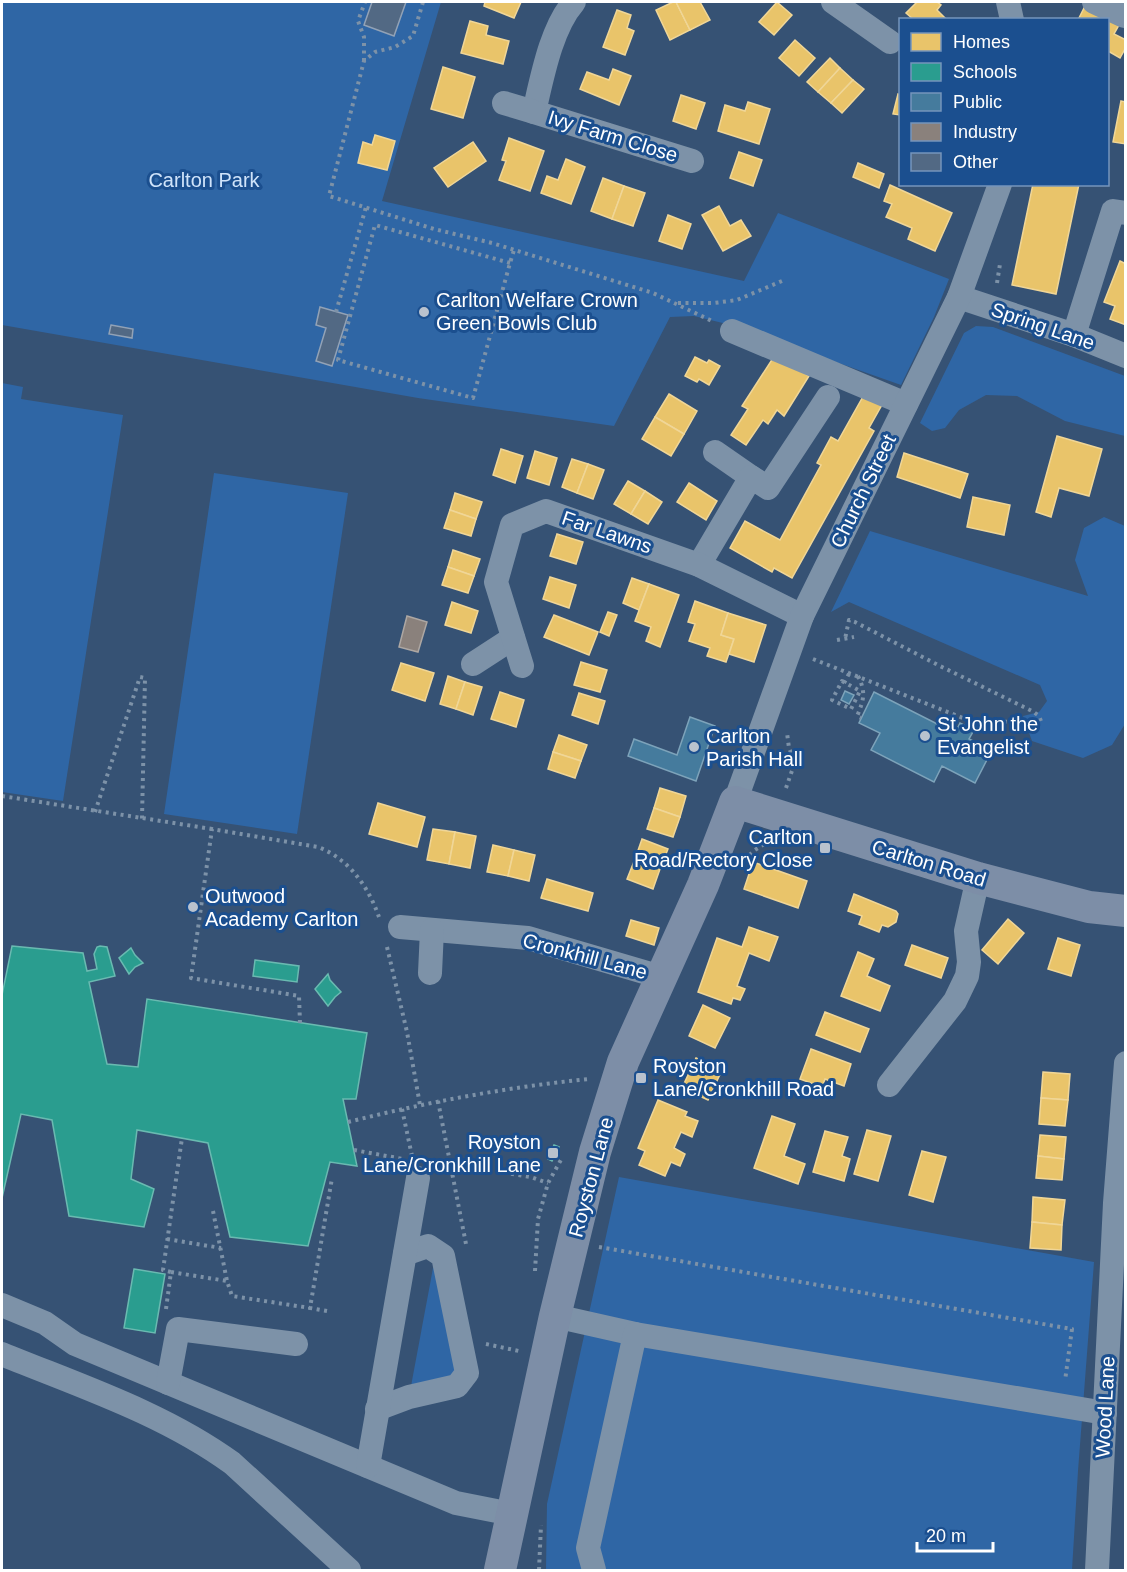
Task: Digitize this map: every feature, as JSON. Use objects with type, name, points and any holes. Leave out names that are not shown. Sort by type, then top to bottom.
[{"type":"main road","name":"Carlton Road","points":[[735,802],[978,878],[1089,907],[1125,911]]},
{"type":"main road","name":"Royston Lane","points":[[501,1570],[526,1517],[555,1316],[595,1152],[623,1062],[703,885],[735,802]]},
{"type":"street","name":"Ivy Farm Close","points":[[534,111],[549,52],[568,8],[574,2]]},
{"type":"street","points":[[833,2],[890,42]]},
{"type":"street","points":[[1008,2],[1012,18]]},
{"type":"street","points":[[1094,2],[1124,16]]},
{"type":"street","name":"Ivy Farm Close","points":[[504,103],[692,161]]},
{"type":"street","name":"Church Street","points":[[735,802],[802,616],[959,297],[999,186]]},
{"type":"street","points":[[1074,335],[1113,211],[1125,213]]},
{"type":"street","name":"Spring Lane","points":[[959,297],[1074,335],[1125,356]]},
{"type":"street","points":[[732,331],[906,404]]},
{"type":"street","points":[[715,452],[768,488],[828,398]]},
{"type":"street","points":[[699,565],[751,477]]},
{"type":"street","name":"Far Lawns","points":[[522,666],[496,582],[512,525],[546,511],[699,565],[802,616]]},
{"type":"street","points":[[473,664],[513,638]]},
{"type":"street","points":[[889,1085],[955,1001],[967,976],[969,962],[966,931],[978,878]]},
{"type":"street","name":"Cronkhill Lane","points":[[389,929],[528,938],[661,977]]},
{"type":"street","points":[[430,974],[432,930]]},
{"type":"street","name":"Wood Lane","points":[[1097,1570],[1105,1413],[1120,1203],[1125,1063]]},
{"type":"street","points":[[368,1466],[405,1254],[427,1170]]},
{"type":"street","points":[[377,1409],[457,1386],[466,1373],[443,1256],[429,1246],[405,1254]]},
{"type":"street","points":[[2,1305],[45,1323],[75,1344],[456,1503],[526,1517]]},
{"type":"street","points":[[555,1316],[635,1334],[1105,1413]]},
{"type":"street","points":[[168,1383],[178,1329],[296,1344]]},
{"type":"street","points":[[594,1570],[588,1548],[635,1334]]},
{"type":"street","points":[[2,1354],[148,1415],[183,1431],[212,1449],[232,1463],[349,1570]]},
{"type":"path","points":[[365,2],[358,21],[364,37],[364,61],[329,196],[653,293],[732,331]]},
{"type":"path","points":[[364,61],[375,52],[395,47],[413,36],[423,2]]},
{"type":"path","points":[[336,312],[366,207]]},
{"type":"path","points":[[510,263],[375,225],[338,360],[473,398],[514,250]]},
{"type":"path","points":[[990,308],[1000,261]]},
{"type":"path","points":[[676,303],[714,303],[737,300],[782,281]]},
{"type":"path","points":[[789,653],[850,672],[968,720],[1034,723],[1041,721],[1039,716],[1032,711],[849,620],[845,639]]},
{"type":"path","points":[[837,640],[854,637]]},
{"type":"path","points":[[844,683],[860,691],[850,709],[832,700],[842,681],[844,683],[850,672]]},
{"type":"path","points":[[858,675],[864,689],[864,700],[857,716],[861,718]]},
{"type":"path","points":[[95,812],[140,678],[145,678],[142,819]]},
{"type":"path","points":[[741,863],[754,850],[768,843],[795,762],[789,747],[786,724]]},
{"type":"path","points":[[2,796],[318,847],[342,859],[362,882],[389,929],[420,1105]]},
{"type":"path","points":[[212,829],[191,978],[299,996],[300,1023]]},
{"type":"path","points":[[348,1122],[420,1105],[534,1085],[619,1077]]},
{"type":"path","points":[[354,1150],[412,1160],[402,1109]]},
{"type":"path","points":[[182,1138],[163,1270],[226,1281]]},
{"type":"path","points":[[427,1170],[531,1177],[548,1183]]},
{"type":"path","points":[[310,1308],[332,1178]]},
{"type":"path","points":[[213,1211],[226,1281],[232,1296],[327,1311]]},
{"type":"path","points":[[167,1239],[221,1248]]},
{"type":"path","points":[[573,1242],[1072,1329],[1062,1406]]},
{"type":"path","points":[[171,1272],[163,1339],[175,1346]]},
{"type":"path","points":[[526,1517],[539,1570]]},
{"type":"green space","name":"Carlton Park","points":[[2,2],[441,2],[382,201],[744,281],[778,213],[949,279],[934,317],[901,385],[731,325],[694,316],[670,317],[614,426],[418,398],[2,325]]},
{"type":"green space","points":[[976,326],[993,327],[1125,376],[1125,436],[1065,421],[1017,396],[986,395],[959,410],[945,428],[932,431],[920,423],[964,333]]},
{"type":"green space","points":[[2,383],[23,387],[21,399],[123,415],[63,801],[2,792]]},
{"type":"green space","points":[[214,473],[348,493],[297,834],[164,814]]},
{"type":"green space","points":[[1104,517],[1125,526],[1125,724],[1112,745],[1083,758],[1032,741],[1023,716],[1039,712],[1047,701],[1040,685],[849,602],[831,612],[870,531],[1088,596],[1075,560],[1084,528]]},
{"type":"green space","points":[[619,1177],[1094,1262],[1072,1570],[546,1570],[547,1504]]},
{"type":"green space","points":[[436,1252],[467,1373],[409,1397]]},
{"type":"building: Homes","points":[[485,2],[521,2],[514,18],[484,6]]},
{"type":"building: Homes","points":[[676,2],[690,30],[670,40],[656,10]]},
{"type":"building: Homes","points":[[676,2],[700,2],[710,20],[690,30]]},
{"type":"building: Homes","points":[[777,2],[792,15],[774,35],[759,22]]},
{"type":"building: Homes","points":[[917,2],[937,2],[941,5],[937,10],[945,18],[912,18],[906,13]]},
{"type":"building: Homes","points":[[1085,6],[1106,18],[1079,18]]},
{"type":"building: Homes","points":[[617,10],[631,15],[627,28],[634,31],[625,55],[603,47]]},
{"type":"building: Homes","points":[[1109,19],[1119,25],[1114,34],[1126,40],[1126,47],[1120,58],[1109,52]]},
{"type":"building: Homes","points":[[470,21],[488,26],[486,35],[509,41],[503,64],[461,53]]},
{"type":"building: Homes","points":[[795,40],[815,58],[799,76],[779,58]]},
{"type":"building: Homes","points":[[830,58],[840,68],[818,92],[807,82]]},
{"type":"building: Homes","points":[[443,67],[475,77],[463,118],[431,109]]},
{"type":"building: Homes","points":[[840,68],[853,80],[831,103],[818,92]]},
{"type":"building: Homes","points":[[613,69],[631,76],[619,105],[580,89],[587,72],[609,80]]},
{"type":"building: Homes","points":[[853,80],[864,89],[842,113],[831,103]]},
{"type":"building: Homes","points":[[898,94],[899,115],[893,114]]},
{"type":"building: Homes","points":[[681,95],[705,103],[696,129],[673,121]]},
{"type":"building: Homes","points":[[1121,101],[1126,102],[1126,144],[1113,142]]},
{"type":"building: Homes","points":[[748,102],[770,109],[759,144],[718,131],[725,105],[745,111]]},
{"type":"building: Homes","points":[[375,135],[395,141],[387,170],[358,163],[363,142],[372,145]]},
{"type":"building: Homes","points":[[509,138],[544,151],[530,191],[499,180],[506,161],[502,160]]},
{"type":"building: Homes","points":[[473,142],[486,161],[448,187],[434,168]]},
{"type":"building: Homes","points":[[739,152],[762,160],[753,186],[730,178]]},
{"type":"building: Homes","points":[[566,159],[585,167],[571,204],[541,193],[547,176],[558,180]]},
{"type":"building: Homes","points":[[858,163],[884,174],[879,188],[853,177]]},
{"type":"building: Homes","points":[[603,178],[624,186],[612,219],[591,211]]},
{"type":"building: Homes","points":[[890,185],[952,213],[935,251],[908,239],[912,228],[886,217],[892,204],[884,201]]},
{"type":"building: Homes","points":[[624,186],[645,193],[633,226],[612,219]]},
{"type":"building: Homes","points":[[1033,186],[1079,186],[1056,294],[1012,285]]},
{"type":"building: Homes","points":[[719,206],[730,226],[741,220],[751,236],[723,251],[702,215]]},
{"type":"building: Homes","points":[[668,215],[691,224],[682,249],[659,241]]},
{"type":"building: Homes","points":[[1120,261],[1126,264],[1126,325],[1110,319],[1115,306],[1104,302]]},
{"type":"building: Homes","points":[[775,355],[809,376],[784,416],[777,410],[768,424],[763,420],[746,445],[731,435],[748,409],[742,406]]},
{"type":"building: Homes","points":[[695,357],[707,363],[709,360],[720,366],[709,385],[699,379],[697,382],[685,376]]},
{"type":"building: Homes","points":[[865,393],[883,403],[869,428],[874,431],[792,578],[774,568],[772,572],[730,548],[745,521],[780,540],[821,465],[817,463],[831,437],[838,441]]},
{"type":"building: Homes","points":[[669,394],[697,411],[684,434],[655,417]]},
{"type":"building: Homes","points":[[655,417],[684,434],[671,456],[642,439]]},
{"type":"building: Homes","points":[[1057,436],[1102,449],[1089,496],[1059,488],[1051,517],[1036,512]]},
{"type":"building: Homes","points":[[501,449],[523,456],[515,483],[493,475]]},
{"type":"building: Homes","points":[[535,451],[557,458],[549,485],[527,478]]},
{"type":"building: Homes","points":[[904,453],[968,474],[960,498],[897,477]]},
{"type":"building: Homes","points":[[572,459],[588,464],[577,493],[562,487]]},
{"type":"building: Homes","points":[[588,464],[604,470],[593,499],[577,493]]},
{"type":"building: Homes","points":[[628,481],[645,491],[631,514],[614,504]]},
{"type":"building: Homes","points":[[689,483],[717,501],[706,520],[677,502]]},
{"type":"building: Homes","points":[[645,491],[662,502],[648,524],[631,514]]},
{"type":"building: Homes","points":[[455,493],[482,502],[476,519],[450,510]]},
{"type":"building: Homes","points":[[973,497],[1010,505],[1004,535],[967,527]]},
{"type":"building: Homes","points":[[450,510],[476,519],[471,536],[444,528]]},
{"type":"building: Homes","points":[[557,534],[583,542],[576,564],[550,556]]},
{"type":"building: Homes","points":[[453,550],[480,559],[474,576],[448,567]]},
{"type":"building: Homes","points":[[448,567],[474,576],[468,593],[442,585]]},
{"type":"building: Homes","points":[[550,577],[576,585],[569,608],[543,599]]},
{"type":"building: Homes","points":[[632,578],[649,584],[639,610],[623,603]]},
{"type":"building: Homes","points":[[649,584],[679,595],[660,647],[646,641],[651,627],[635,621]]},
{"type":"building: Homes","points":[[695,601],[728,613],[721,635],[734,639],[726,662],[707,656],[710,648],[689,641],[695,624],[688,622]]},
{"type":"building: Homes","points":[[452,602],[478,611],[471,633],[445,625]]},
{"type":"building: Homes","points":[[608,612],[617,615],[609,636],[600,632]]},
{"type":"building: Homes","points":[[728,613],[766,625],[754,662],[729,654],[734,639],[721,635]]},
{"type":"building: Homes","points":[[554,615],[598,632],[589,655],[544,637]]},
{"type":"building: Homes","points":[[581,662],[607,670],[600,692],[574,685]]},
{"type":"building: Homes","points":[[401,663],[434,673],[425,701],[392,690]]},
{"type":"building: Homes","points":[[448,676],[465,682],[456,709],[440,704]]},
{"type":"building: Homes","points":[[465,682],[482,687],[473,715],[456,709]]},
{"type":"building: Homes","points":[[500,692],[524,700],[516,727],[491,719]]},
{"type":"building: Homes","points":[[579,693],[605,701],[598,724],[572,715]]},
{"type":"building: Homes","points":[[559,735],[587,745],[581,761],[553,752]]},
{"type":"building: Homes","points":[[553,752],[581,761],[575,778],[548,769]]},
{"type":"building: Homes","points":[[660,788],[686,796],[680,817],[654,808]]},
{"type":"building: Homes","points":[[378,803],[425,817],[417,847],[369,834]]},
{"type":"building: Homes","points":[[654,808],[680,817],[673,837],[647,829]]},
{"type":"building: Homes","points":[[433,829],[455,832],[449,864],[427,860]]},
{"type":"building: Homes","points":[[455,832],[476,836],[470,868],[449,864]]},
{"type":"building: Homes","points":[[642,839],[668,849],[660,869],[635,859]]},
{"type":"building: Homes","points":[[493,845],[514,850],[508,876],[487,872]]},
{"type":"building: Homes","points":[[514,850],[535,855],[529,881],[508,876]]},
{"type":"building: Homes","points":[[635,859],[660,869],[653,889],[627,879]]},
{"type":"building: Homes","points":[[753,862],[807,881],[798,908],[744,889]]},
{"type":"building: Homes","points":[[547,879],[593,893],[588,911],[541,898]]},
{"type":"building: Homes","points":[[854,894],[896,911],[898,914],[896,922],[888,927],[882,925],[879,932],[859,924],[862,916],[848,911]]},
{"type":"building: Homes","points":[[1008,919],[1024,933],[998,964],[982,950]]},
{"type":"building: Homes","points":[[631,920],[659,928],[654,945],[626,936]]},
{"type":"building: Homes","points":[[749,927],[778,937],[769,961],[749,953],[737,986],[745,989],[740,1000],[733,998],[731,1004],[698,992],[717,938],[742,947]]},
{"type":"building: Homes","points":[[1058,938],[1080,945],[1071,976],[1048,969]]},
{"type":"building: Homes","points":[[912,945],[948,958],[941,978],[905,965]]},
{"type":"building: Homes","points":[[858,952],[874,959],[867,976],[890,986],[880,1011],[841,996]]},
{"type":"building: Homes","points":[[703,1005],[730,1018],[715,1048],[689,1036]]},
{"type":"building: Homes","points":[[825,1012],[869,1029],[860,1052],[816,1035]]},
{"type":"building: Homes","points":[[811,1049],[851,1064],[844,1086],[825,1079],[822,1087],[800,1079]]},
{"type":"building: Homes","points":[[696,1058],[722,1070],[708,1100],[682,1088]]},
{"type":"building: Homes","points":[[1043,1072],[1070,1074],[1068,1100],[1041,1098]]},
{"type":"building: Homes","points":[[1041,1098],[1068,1100],[1065,1126],[1039,1124]]},
{"type":"building: Homes","points":[[658,1100],[687,1112],[685,1116],[698,1121],[692,1137],[681,1132],[674,1148],[685,1154],[680,1166],[671,1162],[665,1176],[639,1165],[645,1151],[638,1148]]},
{"type":"building: Homes","points":[[772,1116],[795,1124],[784,1156],[805,1164],[798,1184],[754,1168]]},
{"type":"building: Homes","points":[[867,1130],[891,1136],[878,1181],[854,1174]]},
{"type":"building: Homes","points":[[825,1131],[848,1137],[842,1156],[850,1159],[844,1181],[813,1172]]},
{"type":"building: Homes","points":[[1040,1135],[1066,1137],[1064,1159],[1038,1156]]},
{"type":"building: Homes","points":[[922,1151],[946,1157],[933,1202],[909,1195]]},
{"type":"building: Homes","points":[[1038,1156],[1064,1159],[1062,1180],[1036,1178]]},
{"type":"building: Homes","points":[[1033,1197],[1065,1200],[1062,1225],[1032,1222]]},
{"type":"building: Homes","points":[[1032,1222],[1062,1225],[1061,1250],[1030,1248]]},
{"type":"building: Schools","points":[[12,946],[83,953],[87,971],[97,969],[94,954],[97,947],[107,947],[115,976],[89,982],[107,1064],[138,1067],[147,999],[367,1033],[356,1099],[343,1099],[357,1166],[330,1162],[308,1246],[230,1237],[208,1143],[137,1130],[131,1179],[154,1189],[144,1227],[69,1216],[52,1120],[21,1114],[2,1198],[2,995]]},
{"type":"building: Schools","points":[[131,948],[143,963],[129,974],[119,958]]},
{"type":"building: Schools","points":[[255,960],[299,966],[297,982],[253,976]]},
{"type":"building: Schools","points":[[328,974],[330,980],[341,992],[328,1006],[315,989]]},
{"type":"building: Schools","points":[[554,1145],[559,1147],[552,1161],[548,1159]]},
{"type":"building: Schools","points":[[134,1269],[165,1274],[155,1333],[124,1328]]},
{"type":"building: Public","points":[[845,691],[854,695],[849,704],[841,700]]},
{"type":"building: Public","name":"St John the Evangelist","points":[[874,692],[955,733],[960,723],[974,730],[969,739],[992,750],[975,783],[942,766],[934,782],[871,750],[880,733],[859,723]]},
{"type":"building: Public","name":"Carlton Parish Hall","points":[[690,717],[715,726],[696,781],[628,756],[634,739],[677,755]]},
{"type":"building: Industry","points":[[407,616],[427,622],[418,652],[399,647]]},
{"type":"building: Other","points":[[372,2],[406,2],[394,36],[364,25]]},
{"type":"building: Other","points":[[320,307],[348,315],[332,366],[316,361],[326,328],[316,325]]},
{"type":"building: Other","points":[[111,325],[133,329],[132,338],[109,334]]},
{"type":"place","name":"Carlton Welfare Crown Green Bowls Club","points":[[424,312]]},
{"type":"place","name":"St John the Evangelist","points":[[925,736]]},
{"type":"place","name":"Carlton Parish Hall","points":[[694,747]]},
{"type":"place","name":"Carlton Road/Rectory Close","points":[[825,848]]},
{"type":"place","name":"Outwood Academy Carlton","points":[[193,907]]},
{"type":"place","name":"Royston Lane/Cronkhill Road","points":[[641,1078]]},
{"type":"place","name":"Royston Lane/Cronkhill Lane","points":[[553,1153]]}]
